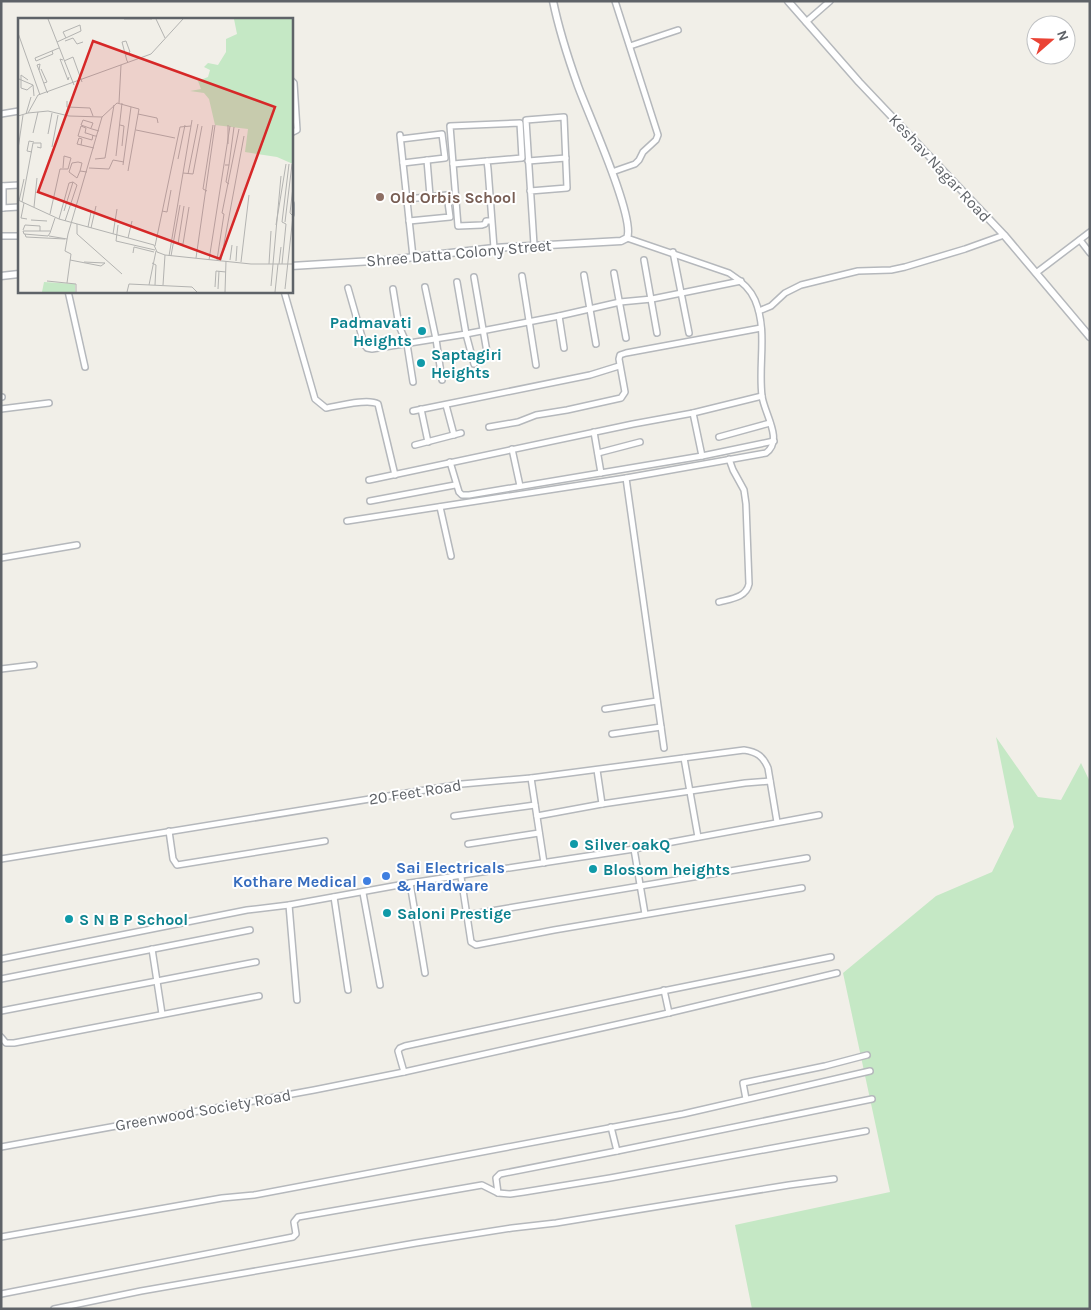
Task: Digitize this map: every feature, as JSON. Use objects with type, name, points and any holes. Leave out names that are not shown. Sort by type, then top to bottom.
[{"type":"street","points":[[347,521],[626,478],[766,453],[771,449],[774,441],[762,396],[761,328],[759,311],[754,299],[742,281],[729,273],[673,252],[627,238],[629,234],[626,212],[577,84],[558,25],[553,1]]},
{"type":"street","points":[[612,172],[635,164],[643,152],[656,140],[658,135],[615,1]]},
{"type":"street","name":"Keshav Nagar Road","points":[[788,1],[859,82],[1004,235],[1090,337]]},
{"type":"street","points":[[806,22],[830,1]]},
{"type":"street","points":[[630,46],[678,30]]},
{"type":"street","points":[[292,81],[294,83],[298,130],[292,133]]},
{"type":"street","points":[[1,114],[18,111]]},
{"type":"street","points":[[530,191],[567,188],[564,117],[526,120],[528,161],[530,191],[534,245]]},
{"type":"street","points":[[453,164],[522,158],[520,123],[450,126],[453,164],[458,226],[485,224],[486,221],[492,221]]},
{"type":"street","points":[[403,163],[445,158],[442,134],[401,137],[403,163],[413,257]]},
{"type":"street","points":[[528,161],[566,158]]},
{"type":"street","points":[[427,160],[430,196]]},
{"type":"street","points":[[487,161],[494,248]]},
{"type":"street","points":[[18,185],[2,186],[2,208],[18,207]]},
{"type":"street","points":[[407,199],[447,195],[450,218],[409,221]]},
{"type":"street","points":[[1036,273],[1090,232]]},
{"type":"street","points":[[759,311],[770,306],[785,292],[801,285],[844,273],[891,270],[905,267],[966,249],[1004,235]]},
{"type":"street","points":[[1,236],[18,236]]},
{"type":"street","name":"Shree Datta Colony Street","points":[[292,266],[627,238]]},
{"type":"street","points":[[1080,240],[1090,254]]},
{"type":"street","points":[[673,252],[689,333]]},
{"type":"street","points":[[644,260],[657,333]]},
{"type":"street","points":[[614,272],[626,338]]},
{"type":"street","points":[[1,276],[18,274]]},
{"type":"street","points":[[584,275],[596,344]]},
{"type":"street","points":[[522,276],[536,365]]},
{"type":"street","points":[[474,277],[488,358]]},
{"type":"street","points":[[348,288],[364,344],[367,348],[372,349],[466,334],[590,310],[620,302],[742,281]]},
{"type":"street","points":[[457,282],[466,334],[474,364]]},
{"type":"street","points":[[425,287],[442,380]]},
{"type":"street","points":[[393,289],[399,326],[407,344],[414,382]]},
{"type":"street","points":[[68,292],[85,367]]},
{"type":"street","points":[[284,292],[315,399],[326,408],[366,402],[378,404],[395,475]]},
{"type":"street","points":[[559,316],[564,348]]},
{"type":"street","points":[[489,427],[518,422],[536,415],[620,398],[625,392],[619,366],[620,356],[626,353],[761,328]]},
{"type":"street","points":[[413,411],[590,375],[619,366]]},
{"type":"street","points":[[370,480],[512,449],[693,413],[762,396]]},
{"type":"street","points":[[1,409],[49,403]]},
{"type":"street","points":[[446,405],[454,435]]},
{"type":"street","points":[[421,409],[428,442]]},
{"type":"street","points":[[693,413],[702,456]]},
{"type":"street","points":[[719,437],[770,423]]},
{"type":"street","points":[[594,432],[601,473]]},
{"type":"street","points":[[415,445],[460,433]]},
{"type":"street","points":[[450,462],[455,485],[459,492],[465,495],[702,456],[774,441]]},
{"type":"street","points":[[598,453],[640,442]]},
{"type":"street","points":[[512,449],[520,486]]},
{"type":"street","points":[[719,602],[742,595],[746,592],[749,584],[744,490],[729,459]]},
{"type":"street","points":[[626,478],[664,748]]},
{"type":"street","points":[[370,502],[455,485]]},
{"type":"street","points":[[440,506],[451,556]]},
{"type":"street","points":[[1,558],[77,545]]},
{"type":"street","points":[[1,669],[34,665]]},
{"type":"street","points":[[605,709],[657,701]]},
{"type":"street","points":[[612,734],[661,727]]},
{"type":"street","name":"20 Feet Road","points":[[1,859],[462,784],[531,778],[744,750],[752,751],[761,756],[765,762],[776,822]]},
{"type":"street","points":[[684,758],[698,837]]},
{"type":"street","points":[[597,770],[602,804]]},
{"type":"street","points":[[531,778],[544,863]]},
{"type":"street","points":[[537,816],[602,804],[770,781]]},
{"type":"street","points":[[454,816],[535,805]]},
{"type":"street","points":[[1,959],[247,910],[289,905],[634,849],[819,815]]},
{"type":"street","points":[[169,831],[173,859],[177,865],[325,842]]},
{"type":"street","points":[[468,844],[539,834]]},
{"type":"street","points":[[634,849],[645,914]]},
{"type":"street","points":[[467,915],[807,858]]},
{"type":"street","points":[[461,877],[471,942],[476,945],[802,888]]},
{"type":"street","points":[[410,884],[425,974]]},
{"type":"street","points":[[363,892],[380,985]]},
{"type":"street","points":[[334,897],[348,990]]},
{"type":"street","points":[[289,905],[297,1000]]},
{"type":"street","points":[[1,979],[250,930]]},
{"type":"street","points":[[152,949],[162,1014]]},
{"type":"street","points":[[404,1072],[398,1051],[405,1046],[664,990],[831,957]]},
{"type":"street","points":[[1,1011],[256,962]]},
{"type":"street","name":"Greenwood Society Road","points":[[1,1147],[404,1072],[837,973]]},
{"type":"street","points":[[664,990],[668,1013]]},
{"type":"street","points":[[1,1037],[6,1043],[14,1043],[259,996]]},
{"type":"street","points":[[746,1099],[743,1083],[867,1055]]},
{"type":"street","points":[[1,1237],[222,1198],[254,1195],[684,1114],[870,1070]]},
{"type":"street","points":[[498,1193],[496,1178],[500,1174],[872,1099]]},
{"type":"street","points":[[611,1127],[617,1151]]},
{"type":"street","points":[[1,1294],[293,1237],[296,1234],[294,1222],[298,1217],[482,1185],[498,1193],[510,1194],[610,1178],[866,1131]]},
{"type":"street","points":[[54,1309],[141,1291],[416,1243],[834,1179]]},
{"type":"green space","points":[[996,737],[1038,797],[1061,800],[1081,763],[1090,782],[1090,1309],[752,1309],[735,1225],[890,1192],[843,973],[936,896],[992,872],[1014,827]]},
{"type":"place","name":"Old Orbis School","points":[[380,197]]},
{"type":"place","name":"Padmavati Heights","points":[[422,331]]},
{"type":"place","name":"Saptagiri Heights","points":[[421,363]]},
{"type":"place","name":"Silver oakQ","points":[[574,844]]},
{"type":"place","name":"Blossom heights","points":[[593,869]]},
{"type":"place","name":"Sai Electricals & Hardware","points":[[386,876]]},
{"type":"place","name":"Kothare Medical","points":[[367,881]]},
{"type":"place","name":"Saloni Prestige","points":[[387,913]]},
{"type":"place","name":"S N B P School","points":[[69,919]]}]
